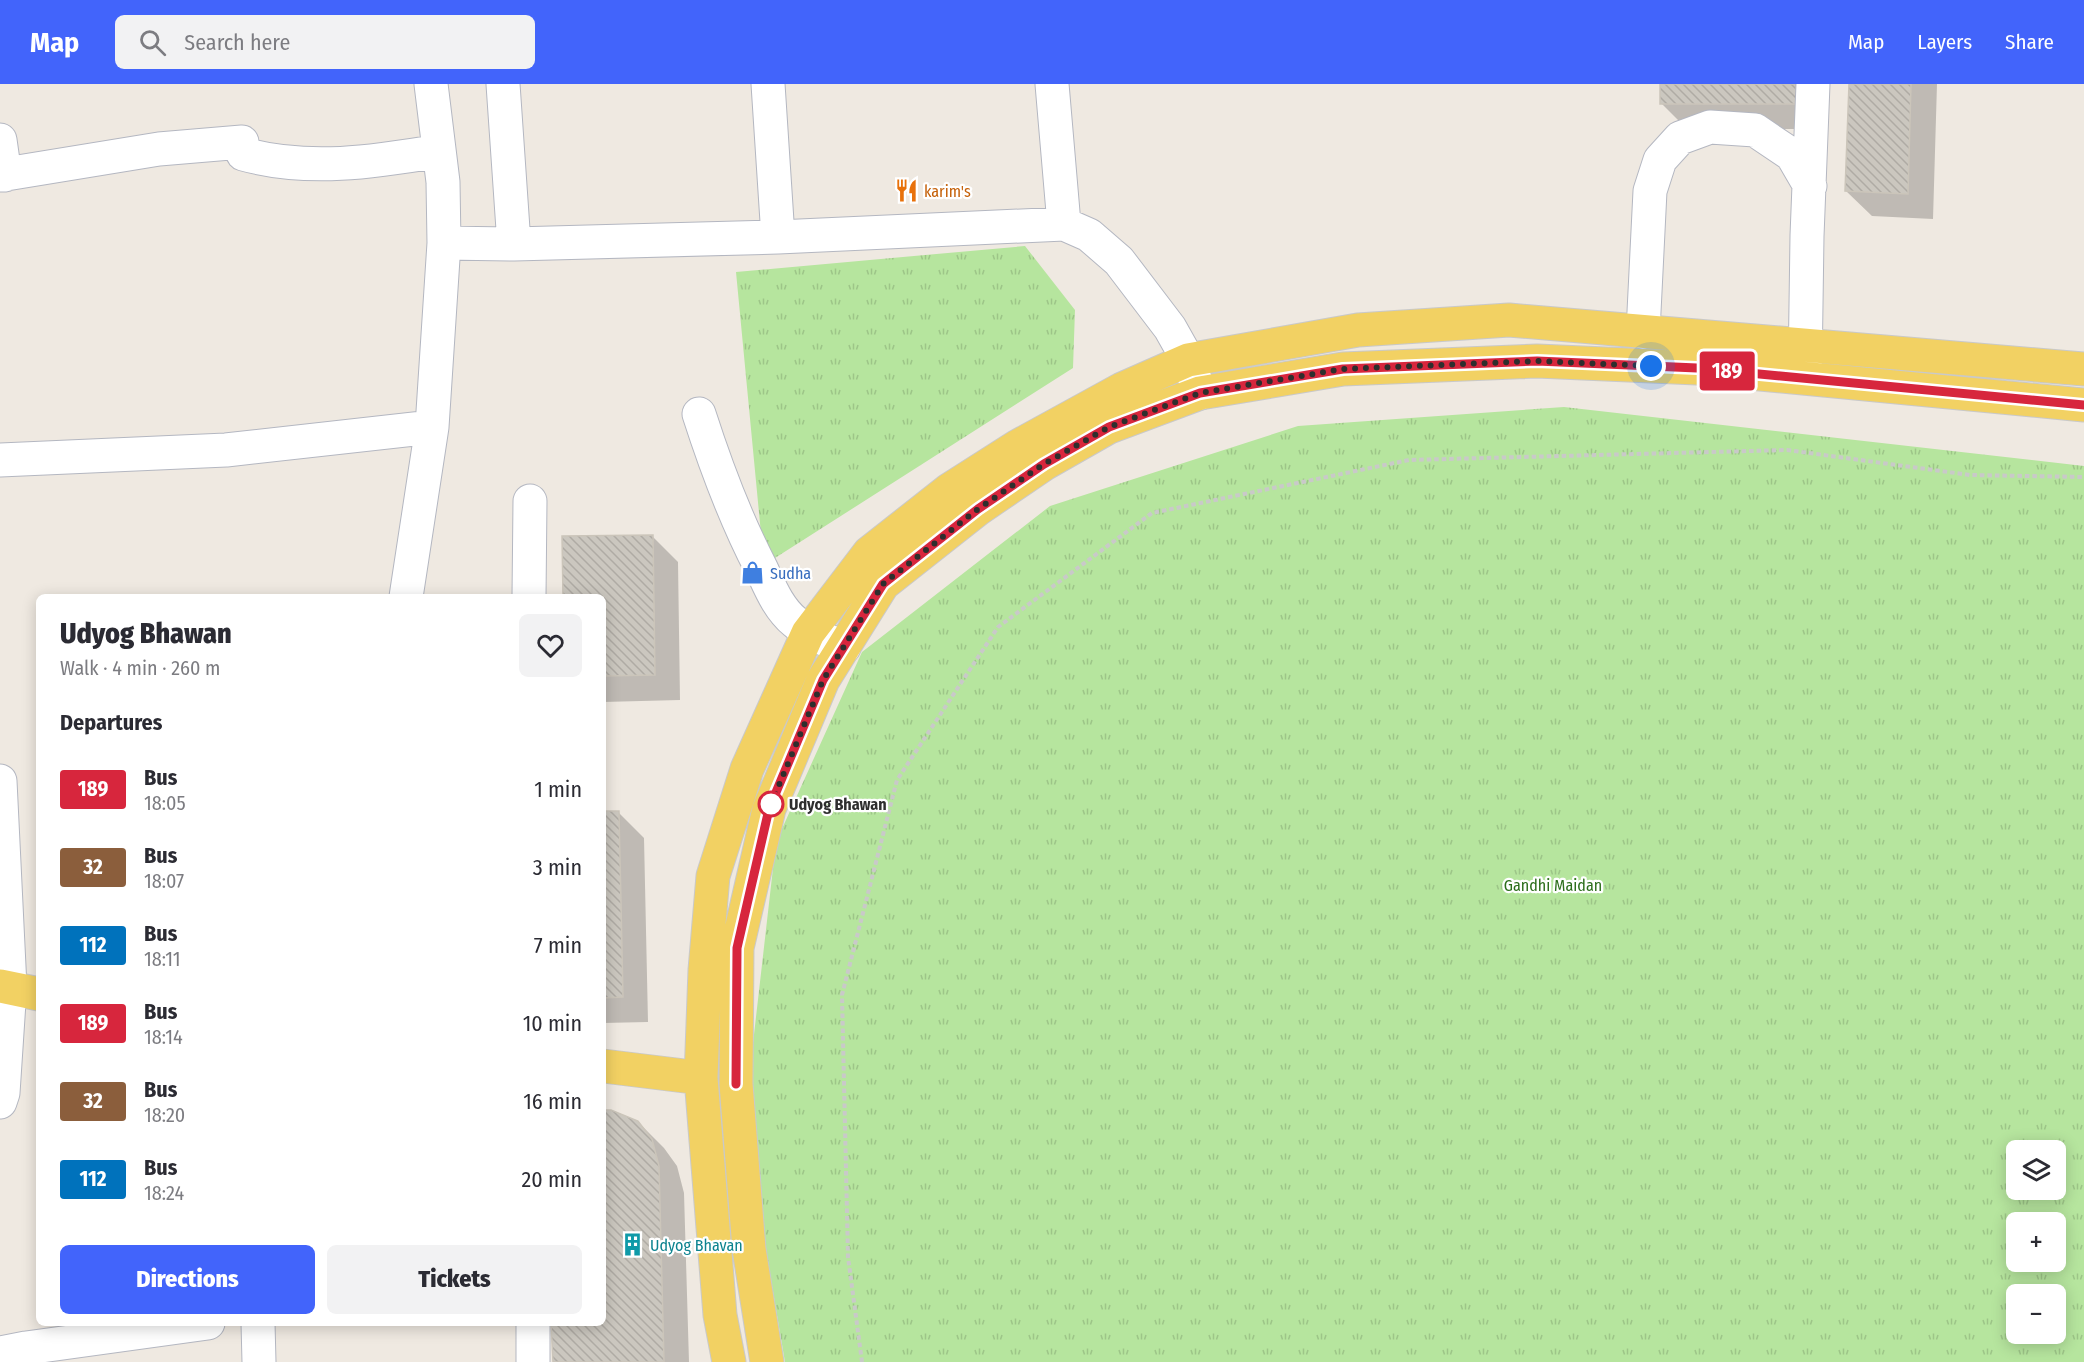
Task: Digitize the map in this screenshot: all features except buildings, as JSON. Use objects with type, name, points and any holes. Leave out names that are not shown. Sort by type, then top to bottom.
[{"type":"main road","points":[[729,1362],[720,1315],[701,1078],[705,970],[713,876],[747,769],[808,633],[869,553],[949,490],[1018,446],[1122,389],[1188,360],[1358,330],[1509,320],[2084,369]]},
{"type":"main road","points":[[767,1362],[749,1249],[736,1084],[737,948],[769,809],[823,680],[883,584],[978,509],[1044,464],[1109,427],[1200,393],[1343,369],[1537,361],[1697,368],[2084,405]]},
{"type":"main road","points":[[606,1066],[701,1078]]},
{"type":"street","points":[[406,594],[432,427],[444,243],[443,182],[431,84]]},
{"type":"street","points":[[503,84],[514,244]]},
{"type":"street","points":[[768,84],[778,237]]},
{"type":"street","points":[[1052,84],[1064,224]]},
{"type":"street","points":[[1805,378],[1813,84]]},
{"type":"street","points":[[1643,332],[1650,190],[1660,160],[1680,138],[1710,127],[1755,130],[1792,155],[1810,186]]},
{"type":"street","points":[[0,140],[2,175],[159,150],[242,142],[243,154],[294,164],[368,163],[439,151]]},
{"type":"street","points":[[444,243],[514,244],[778,237],[1064,224],[1089,235],[1119,261],[1170,328],[1188,360],[1200,393]]},
{"type":"street","points":[[699,414],[723,487],[739,526],[786,614],[808,633],[844,647]]},
{"type":"street","points":[[0,460],[226,450],[432,427]]},
{"type":"street","points":[[529,594],[530,501]]},
{"type":"street","points":[[0,781],[16,989],[0,1102]]},
{"type":"street","points":[[0,1353],[186,1326]]},
{"type":"street","points":[[258,1326],[260,1362]]},
{"type":"street","points":[[533,1326],[533,1362]]},
{"type":"path","points":[[862,1362],[848,1257],[842,995],[897,780],[998,627],[1152,513],[1409,460],[1787,450],[1970,475],[2084,477]]},
{"type":"green space","points":[[1025,246],[1075,310],[1073,368],[764,565],[736,272]]},
{"type":"green space","name":"Gandhi Maidan","points":[[1564,407],[2084,466],[2084,1362],[785,1362],[744,1122],[776,842],[862,652],[1050,506],[1298,426]]},
{"type":"bus line","name":"189","points":[[736,1084],[737,948],[769,809],[823,680],[883,584],[978,509],[1044,464],[1109,427],[1200,393],[1343,369],[1537,361],[1697,368],[2084,405]]},
{"type":"place","name":"karim's","points":[[906,191]]},
{"type":"place","name":"Sudha","points":[[752,573]]},
{"type":"place","name":"Udyog Bhawan","points":[[771,804]]},
{"type":"place","name":"Udyog Bhavan","points":[[632,1245]]},
{"type":"route","points":[[771,804],[769,809],[823,680],[883,584],[978,509],[1044,464],[1109,427],[1200,393],[1343,369],[1537,361],[1651,366]]}]
